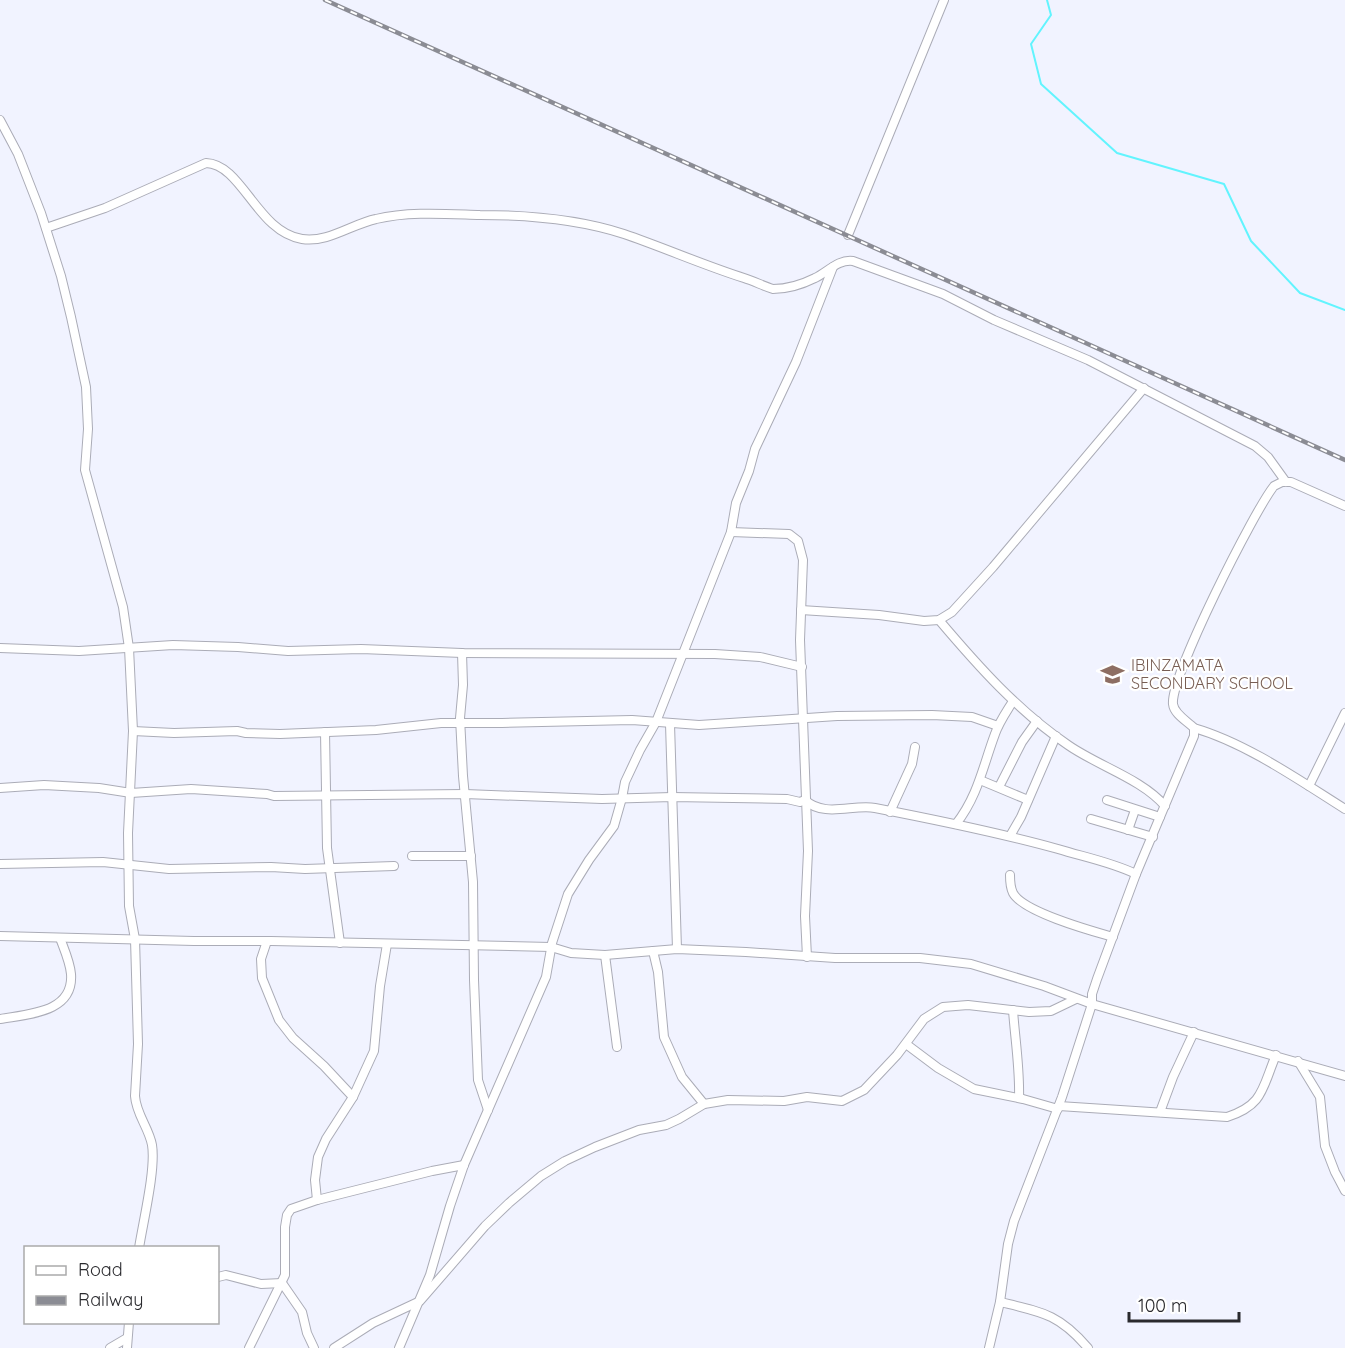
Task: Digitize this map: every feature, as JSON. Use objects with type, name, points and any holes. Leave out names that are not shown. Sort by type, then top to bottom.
[{"type":"street","points":[[848,235],[944,0]]},
{"type":"street","points":[[0,120],[18,154],[46,228],[61,276],[86,387],[88,429],[85,470],[97,521],[123,607],[129,648],[133,731],[128,833],[129,906],[135,939],[138,1044],[135,1100],[150,1138],[153,1156],[139,1246]]},
{"type":"street","points":[[46,228],[105,208],[197,165],[214,163],[220,165],[234,180],[274,228],[304,240],[321,239],[377,218],[402,215],[483,215],[534,218],[592,226],[624,234],[689,260],[773,289],[783,289],[815,278],[844,261],[854,261],[933,291],[1088,360],[1144,388],[1255,446],[1268,458],[1286,482]]},
{"type":"street","points":[[399,1348],[430,1275],[464,1165],[535,1005],[548,970],[551,947],[568,894],[614,826],[625,782],[656,722],[731,532],[736,503],[755,449],[792,371],[833,267]]},
{"type":"street","points":[[801,610],[879,615],[924,621],[939,620],[952,612],[1144,388]]},
{"type":"street","points":[[1345,506],[1286,482],[1276,485],[1266,497],[1230,565],[1181,673],[1173,699],[1173,707],[1194,728],[1231,742],[1345,809]]},
{"type":"street","points":[[731,532],[789,534],[798,541],[803,560],[801,610],[808,851],[805,916],[807,957]]},
{"type":"street","points":[[939,620],[1013,701],[1037,721],[1085,757],[1145,789],[1165,806]]},
{"type":"street","points":[[0,648],[79,651],[213,645],[288,651],[361,649],[462,653],[715,654],[760,657],[802,667]]},
{"type":"street","points":[[462,653],[461,724],[471,856],[478,1080],[488,1110]]},
{"type":"street","points":[[956,824],[967,810],[980,780],[998,726],[1013,701]]},
{"type":"street","points":[[1309,786],[1345,713]]},
{"type":"street","points":[[133,731],[174,733],[237,730],[246,733],[280,734],[376,730],[441,723],[632,720],[699,725],[837,716],[961,716],[984,720],[998,726]]},
{"type":"street","points":[[999,787],[1022,742],[1037,721]]},
{"type":"street","points":[[670,724],[677,949]]},
{"type":"street","points":[[989,1348],[1000,1302],[1008,1244],[1016,1214],[1058,1107],[1092,1004],[1092,994],[1097,979],[1136,874],[1194,736],[1194,728]]},
{"type":"street","points":[[325,732],[329,867],[340,943]]},
{"type":"street","points":[[1010,836],[1056,736]]},
{"type":"street","points":[[890,812],[912,764],[915,747]]},
{"type":"street","points":[[980,780],[1028,800]]},
{"type":"street","points":[[0,788],[44,785],[99,788],[131,793],[191,789],[273,796],[465,794],[622,798],[672,796],[770,798],[800,802],[805,800]]},
{"type":"street","points":[[805,800],[825,808],[849,810],[868,807],[1010,836],[1112,864],[1136,874]]},
{"type":"street","points":[[1107,800],[1160,817]]},
{"type":"street","points":[[1128,830],[1135,810]]},
{"type":"street","points":[[1091,819],[1152,837]]},
{"type":"street","points":[[412,856],[471,856]]},
{"type":"street","points":[[0,864],[103,862],[169,869],[394,866]]},
{"type":"street","points":[[1010,874],[1010,884],[1016,897],[1057,920],[1113,937]]},
{"type":"street","points":[[0,936],[205,942],[267,941],[551,947],[571,953],[605,955],[677,949],[807,957],[920,958],[971,964],[1044,986],[1092,1004],[1345,1076]]},
{"type":"street","points":[[0,1019],[50,1008],[63,1001],[71,985],[71,972],[60,938]]},
{"type":"street","points":[[267,941],[261,959],[262,978],[279,1020],[293,1038],[353,1097]]},
{"type":"street","points":[[317,1200],[315,1180],[318,1157],[326,1139],[353,1097],[374,1051],[380,986],[387,944]]},
{"type":"street","points":[[652,951],[658,972],[664,1037],[682,1077],[704,1104]]},
{"type":"street","points":[[605,955],[617,1047]]},
{"type":"street","points":[[334,1348],[373,1323],[420,1300],[485,1226],[541,1176],[565,1161],[639,1130],[673,1122],[704,1104],[728,1100],[784,1101],[807,1097],[842,1101],[864,1090],[906,1044],[924,1019],[943,1007],[968,1005],[1029,1012],[1051,1011],[1076,999]]},
{"type":"street","points":[[1013,1010],[1020,1078],[1019,1098]]},
{"type":"street","points":[[1160,1112],[1194,1032]]},
{"type":"street","points":[[906,1044],[938,1068],[974,1089],[1058,1107],[1227,1117],[1241,1112],[1257,1100],[1276,1055]]},
{"type":"street","points":[[1298,1061],[1320,1097],[1326,1150],[1345,1191]]},
{"type":"street","points":[[249,1348],[282,1283],[286,1264],[285,1227],[288,1211],[317,1200],[464,1165]]},
{"type":"street","points":[[219,1277],[226,1275],[261,1284],[282,1283]]},
{"type":"street","points":[[282,1283],[302,1311],[307,1333],[314,1348]]},
{"type":"street","points":[[1000,1302],[1055,1317],[1088,1348]]},
{"type":"street","points":[[127,1348],[129,1324]]},
{"type":"street","points":[[110,1348],[127,1338]]},
{"type":"waterway","points":[[1047,0],[1051,15],[1031,44],[1041,84],[1117,153],[1224,184],[1251,241],[1300,293],[1345,310]]},
{"type":"railway","points":[[325,0],[1345,460]]},
{"type":"place","name":"IBINZAMATA SECONDARY SCHOOL","points":[[1113,674]]}]
